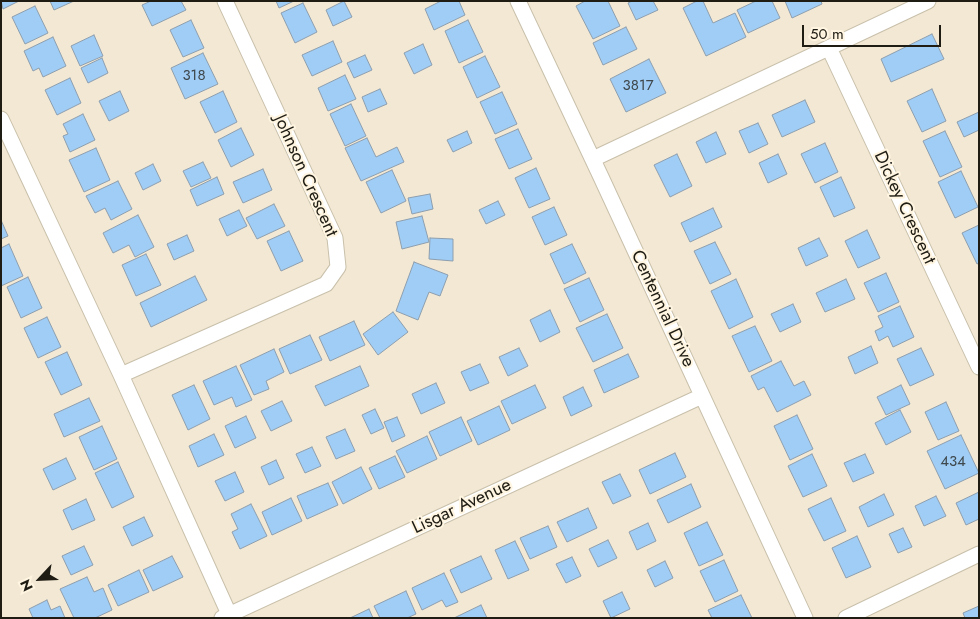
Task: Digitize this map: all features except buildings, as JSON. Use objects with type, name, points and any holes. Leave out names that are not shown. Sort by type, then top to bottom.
[{"type":"street","name":"Johnson Crescent","points":[[121,375],[326,284],[338,267],[335,238],[225,1]]},
{"type":"street","name":"Centennial Drive","points":[[518,1],[806,618]]},
{"type":"street","points":[[593,159],[928,1]]},
{"type":"street","name":"Dickey Crescent","points":[[829,48],[979,367]]},
{"type":"street","points":[[1,120],[121,375],[225,616]]},
{"type":"street","name":"Lisgar Avenue","points":[[225,616],[702,396]]},
{"type":"street","points":[[846,618],[979,554]]}]
